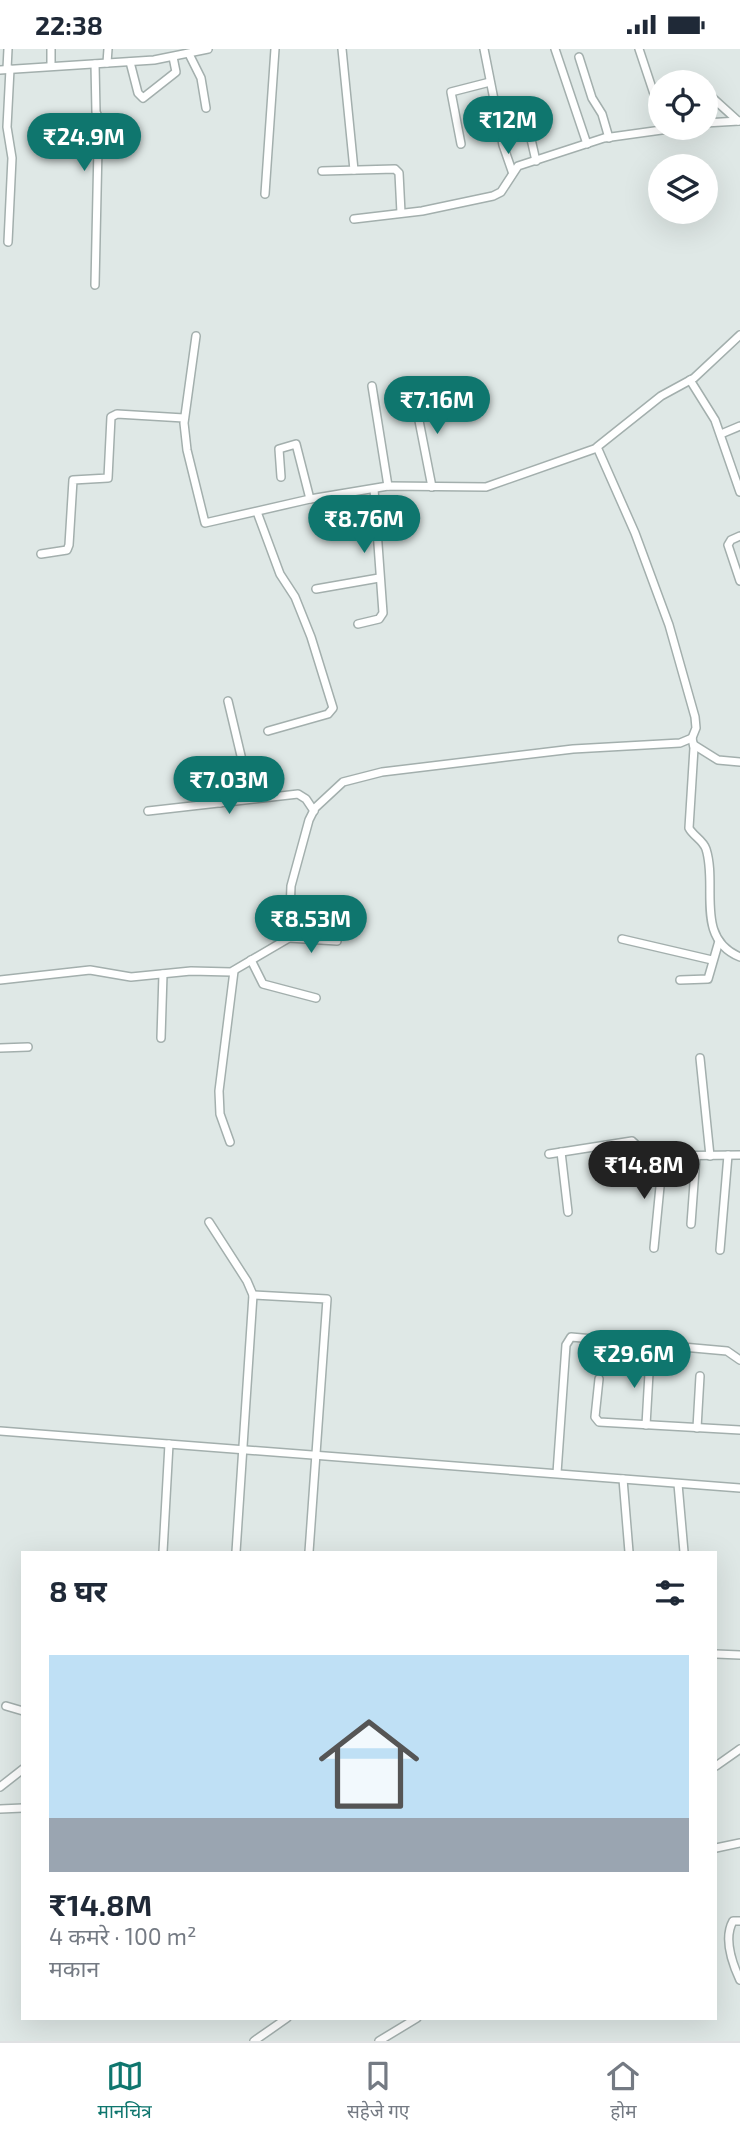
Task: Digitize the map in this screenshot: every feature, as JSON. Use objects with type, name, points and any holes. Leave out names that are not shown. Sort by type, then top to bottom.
[{"type":"street","points":[[8,49],[7,111],[12,158],[8,242]]},
{"type":"street","points":[[51,49],[51,66]]},
{"type":"street","points":[[107,64],[108,49]]},
{"type":"street","points":[[6,69],[130,62],[173,57],[208,49]]},
{"type":"street","points":[[265,194],[275,49]]},
{"type":"street","points":[[341,49],[354,170]]},
{"type":"street","points":[[484,49],[503,145],[512,171]]},
{"type":"street","points":[[555,49],[587,144]]},
{"type":"street","points":[[639,49],[648,77]]},
{"type":"street","points":[[189,54],[201,78],[206,108]]},
{"type":"street","points":[[130,62],[138,93],[143,98],[176,72],[173,57]]},
{"type":"street","points":[[579,57],[609,138]]},
{"type":"street","points":[[95,64],[96,112],[104,130],[98,147],[96,285]]},
{"type":"street","points":[[461,144],[451,92],[490,82]]},
{"type":"street","points":[[718,102],[739,121]]},
{"type":"street","points":[[526,117],[536,161]]},
{"type":"street","points":[[718,122],[739,121]]},
{"type":"street","points":[[354,219],[498,195],[512,171],[587,144],[648,132]]},
{"type":"street","points":[[322,171],[398,171],[401,213]]},
{"type":"street","points":[[0,212],[10,212]]},
{"type":"street","points":[[196,335],[184,418],[187,450],[202,521],[208,523],[310,499],[388,486],[486,487],[597,448],[662,396],[690,380],[740,335]]},
{"type":"street","points":[[690,380],[721,434],[740,492]]},
{"type":"street","points":[[372,386],[388,486]]},
{"type":"street","points":[[413,390],[432,487]]},
{"type":"street","points":[[41,554],[66,550],[69,545],[73,480],[108,478],[111,417],[184,418]]},
{"type":"street","points":[[721,434],[740,425]]},
{"type":"street","points":[[281,478],[279,449],[296,444],[310,499]]},
{"type":"street","points":[[597,448],[635,533],[669,625],[695,717],[689,828],[706,851],[710,916],[719,941],[740,957]]},
{"type":"street","points":[[358,624],[382,617],[374,489]]},
{"type":"street","points":[[257,512],[279,574],[295,597],[311,637],[332,708],[328,714],[268,731]]},
{"type":"street","points":[[740,536],[731,540],[728,545],[740,581]]},
{"type":"street","points":[[316,589],[379,578]]},
{"type":"street","points":[[220,803],[218,781],[242,760],[228,701]]},
{"type":"street","points":[[289,938],[291,886],[314,811],[343,782],[368,774],[573,749],[693,741],[718,760],[740,762]]},
{"type":"street","points":[[148,811],[298,794],[306,799],[314,811]]},
{"type":"street","points":[[0,980],[90,970],[131,977],[234,971],[289,938],[337,941]]},
{"type":"street","points":[[622,939],[712,960]]},
{"type":"street","points":[[680,980],[707,981],[719,941]]},
{"type":"street","points":[[251,960],[263,984],[316,998]]},
{"type":"street","points":[[230,1142],[220,1114],[219,1091],[234,971]]},
{"type":"street","points":[[161,1038],[163,974]]},
{"type":"street","points":[[0,1048],[28,1047]]},
{"type":"street","points":[[700,1058],[710,1156]]},
{"type":"street","points":[[549,1154],[632,1140],[645,1155],[740,1155]]},
{"type":"street","points":[[561,1152],[568,1212]]},
{"type":"street","points":[[720,1250],[727,1155]]},
{"type":"street","points":[[654,1248],[663,1156]]},
{"type":"street","points":[[691,1224],[696,1156]]},
{"type":"street","points":[[209,1222],[253,1295],[236,1551]]},
{"type":"street","points":[[253,1295],[327,1299],[309,1551]]},
{"type":"street","points":[[557,1473],[566,1345],[571,1337],[727,1351],[740,1360]]},
{"type":"street","points":[[646,1425],[650,1356]]},
{"type":"street","points":[[697,1428],[700,1375]]},
{"type":"street","points":[[599,1379],[597,1420],[740,1430]]},
{"type":"street","points":[[0,1431],[740,1488]]},
{"type":"street","points":[[163,1551],[169,1444]]},
{"type":"street","points":[[623,1479],[629,1551]]},
{"type":"street","points":[[678,1484],[684,1551]]},
{"type":"street","points":[[717,1654],[740,1655]]},
{"type":"street","points":[[6,1706],[21,1710]]},
{"type":"street","points":[[717,1765],[740,1749]]},
{"type":"street","points":[[0,1787],[21,1771]]},
{"type":"street","points":[[0,1809],[21,1808]]},
{"type":"street","points":[[717,1848],[740,1843]]},
{"type":"street","points":[[740,1921],[733,1921],[729,1931],[730,1956],[740,1980]]},
{"type":"street","points":[[254,2041],[284,2020]]},
{"type":"street","points":[[379,2041],[414,2020]]}]
